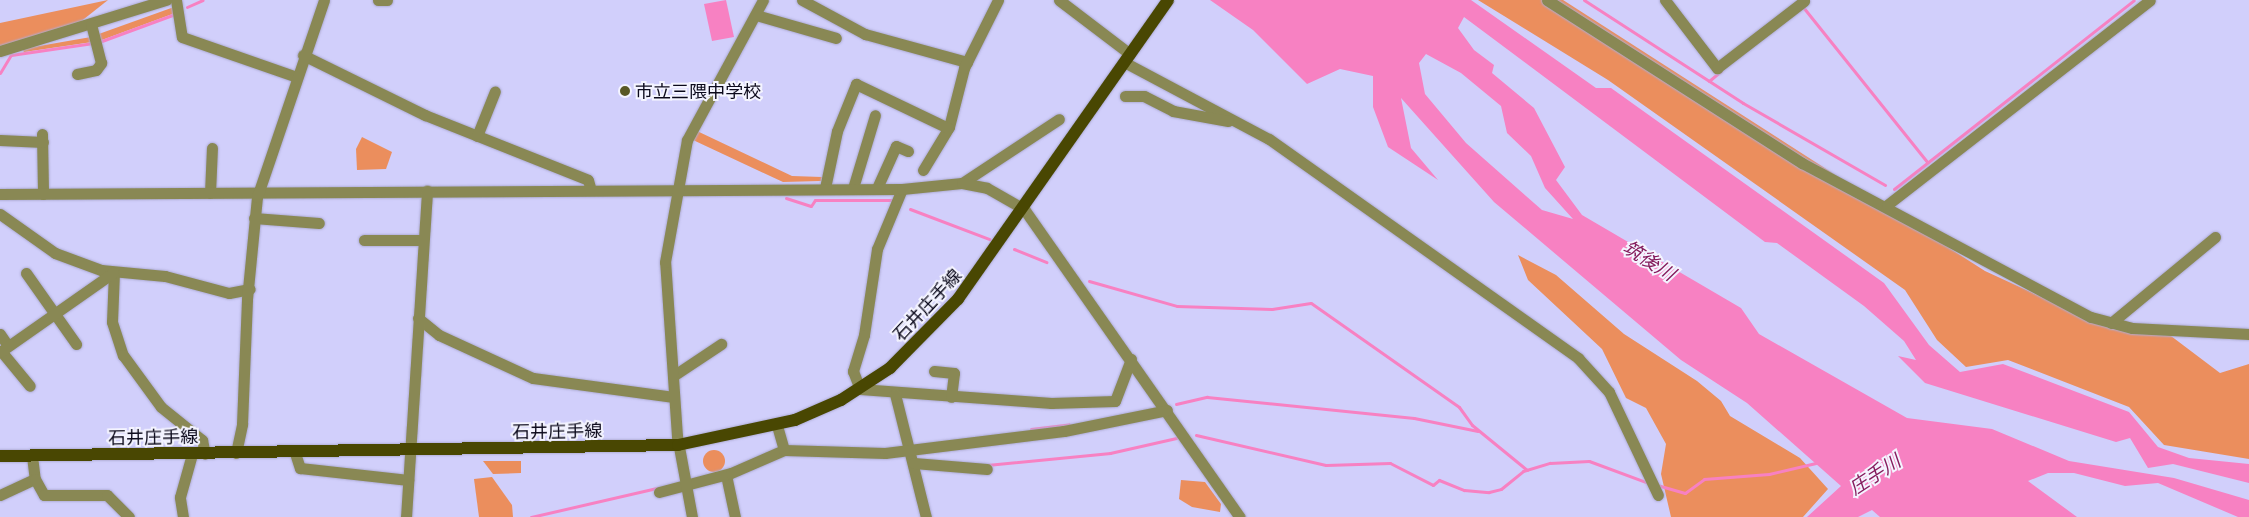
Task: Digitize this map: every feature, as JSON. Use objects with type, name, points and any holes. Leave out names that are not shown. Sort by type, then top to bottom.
[{"type":"main road","name":"石井庄手線","points":[[0,456],[295,453],[678,445],[777,426],[860,389],[915,346],[952,306],[1024,209],[1168,0]]},
{"type":"street","points":[[0,51],[166,0]]},
{"type":"street","points":[[176,0],[182,37],[296,77]]},
{"type":"street","points":[[236,453],[242,424],[254,218],[259,193],[303,55],[324,0]]},
{"type":"street","points":[[378,0],[387,0]]},
{"type":"street","points":[[692,517],[678,445],[665,283],[678,188],[687,140],[763,0]]},
{"type":"street","points":[[802,0],[864,34],[967,62]]},
{"type":"street","points":[[923,170],[948,128],[967,62],[998,0]]},
{"type":"street","points":[[1059,0],[1131,54],[1245,124],[1578,358],[1609,392],[1654,481],[1658,495]]},
{"type":"street","points":[[1546,0],[1802,163],[1888,205],[2012,278],[2111,323],[2249,334]]},
{"type":"street","points":[[1664,0],[1717,68],[1804,0]]},
{"type":"street","points":[[1888,205],[2150,0]]},
{"type":"street","points":[[756,15],[836,38]]},
{"type":"street","points":[[77,74],[96,70],[101,63],[91,24]]},
{"type":"street","points":[[303,55],[477,136],[588,180],[590,187]]},
{"type":"street","points":[[825,188],[837,131],[856,84],[948,128]]},
{"type":"street","points":[[477,136],[495,91]]},
{"type":"street","points":[[1125,96],[1144,96],[1173,110],[1245,124]]},
{"type":"street","points":[[852,188],[875,116]]},
{"type":"street","points":[[962,183],[1059,119]]},
{"type":"street","points":[[0,140],[42,138],[43,194]]},
{"type":"street","points":[[877,188],[896,146],[908,151]]},
{"type":"street","points":[[210,193],[212,148]]},
{"type":"street","points":[[0,194],[259,193],[590,187],[902,188],[962,183],[987,188],[1024,209],[1240,517]]},
{"type":"street","points":[[902,188],[877,249],[864,335],[852,371],[860,389],[895,394],[951,397],[1115,401]]},
{"type":"street","points":[[406,517],[427,191]]},
{"type":"street","points":[[0,214],[55,253],[114,272],[166,276],[229,293],[250,289]]},
{"type":"street","points":[[254,218],[318,223]]},
{"type":"street","points":[[2111,323],[2215,238]]},
{"type":"street","points":[[364,240],[423,240]]},
{"type":"street","points":[[3,350],[54,312],[114,272]]},
{"type":"street","points":[[114,272],[112,322],[123,356],[161,407],[202,440],[205,454]]},
{"type":"street","points":[[26,274],[76,344]]},
{"type":"street","points":[[418,318],[439,335],[534,378],[674,398]]},
{"type":"street","points":[[0,334],[3,350],[30,386]]},
{"type":"street","points":[[673,376],[721,344]]},
{"type":"street","points":[[1112,419],[1115,401],[1131,359]]},
{"type":"street","points":[[934,371],[954,373],[951,397]]},
{"type":"street","points":[[895,394],[914,463],[926,517]]},
{"type":"street","points":[[659,492],[726,475],[784,450],[885,453],[1166,410]]},
{"type":"street","points":[[777,426],[784,450]]},
{"type":"street","points":[[295,453],[300,468],[408,480]]},
{"type":"street","points":[[183,517],[180,497],[192,454]]},
{"type":"street","points":[[32,456],[34,479],[44,495],[107,495],[129,517]]},
{"type":"street","points":[[914,463],[987,469]]},
{"type":"street","points":[[726,475],[735,517]]},
{"type":"street","points":[[0,496],[10,486],[34,479]]},
{"type":"shaded area","points":[[108,0],[79,23],[0,48],[0,23]]},
{"type":"shaded area","points":[[1478,0],[1563,0],[1985,271],[2111,329],[2171,336],[2220,373],[2249,364],[2249,459],[2164,445],[2129,407],[2008,360],[1966,367],[1937,340],[1905,290],[1608,80]]},
{"type":"shaded area","points":[[174,7],[175,13],[99,41],[96,35]]},
{"type":"shaded area","points":[[91,37],[92,42],[24,52],[22,49]]},
{"type":"shaded area","points":[[697,131],[792,176],[822,177],[821,181],[783,182],[693,140]]},
{"type":"shaded area","points":[[362,137],[392,152],[386,169],[357,170],[356,149]]},
{"type":"shaded area","points":[[1518,255],[1556,275],[1624,334],[1697,381],[1721,401],[1730,416],[1800,458],[1828,489],[1803,517],[1671,517],[1661,474],[1666,444],[1646,408],[1626,398],[1602,349],[1528,280]]},
{"type":"shaded area","points":[[714,450],[724,457],[725,461],[718,471],[714,472],[704,465],[703,461],[710,451]]},
{"type":"shaded area","points":[[483,461],[521,461],[521,473],[493,474]]},
{"type":"shaded area","points":[[492,477],[512,505],[513,517],[479,517],[474,479]]},
{"type":"shaded area","points":[[1181,480],[1205,482],[1221,504],[1220,512],[1192,507],[1179,499]]},
{"type":"water","points":[[726,0],[734,37],[712,41],[704,4]]},
{"type":"water","points":[[1210,0],[1471,0],[1596,88],[1611,88],[1884,283],[1929,345],[1960,372],[2003,364],[2129,412],[2158,447],[2189,458],[2249,464],[2249,483],[2173,464],[2148,468],[2130,438],[2116,442],[1925,383],[1898,356],[1916,360],[1904,341],[1864,306],[1777,243],[1765,242],[1464,17],[1458,28],[1474,50],[1494,65],[1492,73],[1534,108],[1565,167],[1556,180],[1582,215],[1741,308],[1759,334],[1907,418],[1992,429],[2069,461],[2174,478],[2249,500],[2249,517],[2238,517],[2158,483],[2125,486],[2074,473],[2048,473],[2028,481],[2077,517],[1880,517],[1872,510],[1858,517],[1807,517],[1841,486],[1747,403],[1681,360],[1494,202],[1401,98],[1411,148],[1438,180],[1388,147],[1373,107],[1373,76],[1340,69],[1307,84],[1253,30]],"holes":[[[1426,54],[1461,73],[1501,106],[1507,133],[1531,156],[1545,188],[1573,219],[1542,210],[1466,143],[1425,94],[1419,63]]]},
{"type":"waterway","points":[[187,7],[203,0]]},
{"type":"waterway","points":[[1584,0],[1743,103],[1885,185]]},
{"type":"waterway","points":[[1894,189],[2134,0]]},
{"type":"waterway","points":[[1803,7],[1927,162]]},
{"type":"waterway","points":[[99,42],[175,14]]},
{"type":"waterway","points":[[0,73],[11,55],[93,43]]},
{"type":"waterway","points":[[1709,81],[1721,71]]},
{"type":"waterway","points":[[786,198],[811,206],[815,200],[894,200]]},
{"type":"waterway","points":[[910,209],[989,239]]},
{"type":"waterway","points":[[1014,249],[1047,262]]},
{"type":"waterway","points":[[1089,281],[1177,306],[1272,309],[1311,303],[1459,407],[1472,425],[1527,470]]},
{"type":"waterway","points":[[1176,404],[1207,397],[1414,418],[1478,431]]},
{"type":"waterway","points":[[1031,429],[1069,424]]},
{"type":"waterway","points":[[1196,435],[1326,465],[1390,463],[1433,485],[1439,480],[1464,490],[1489,492],[1501,489],[1523,471],[1550,463],[1589,461],[1648,483]]},
{"type":"waterway","points":[[987,465],[1110,453],[1176,438]]},
{"type":"waterway","points":[[1657,485],[1685,493],[1704,479],[1769,474],[1816,463]]},
{"type":"waterway","points":[[531,517],[657,488]]},
{"type":"place","name":"市立三隈中学校","points":[[625,91]]},
{"type":"water label","name":"筑後川","points":[[1649,261]]},
{"type":"water label","name":"庄手川","points":[[1875,475]]}]
